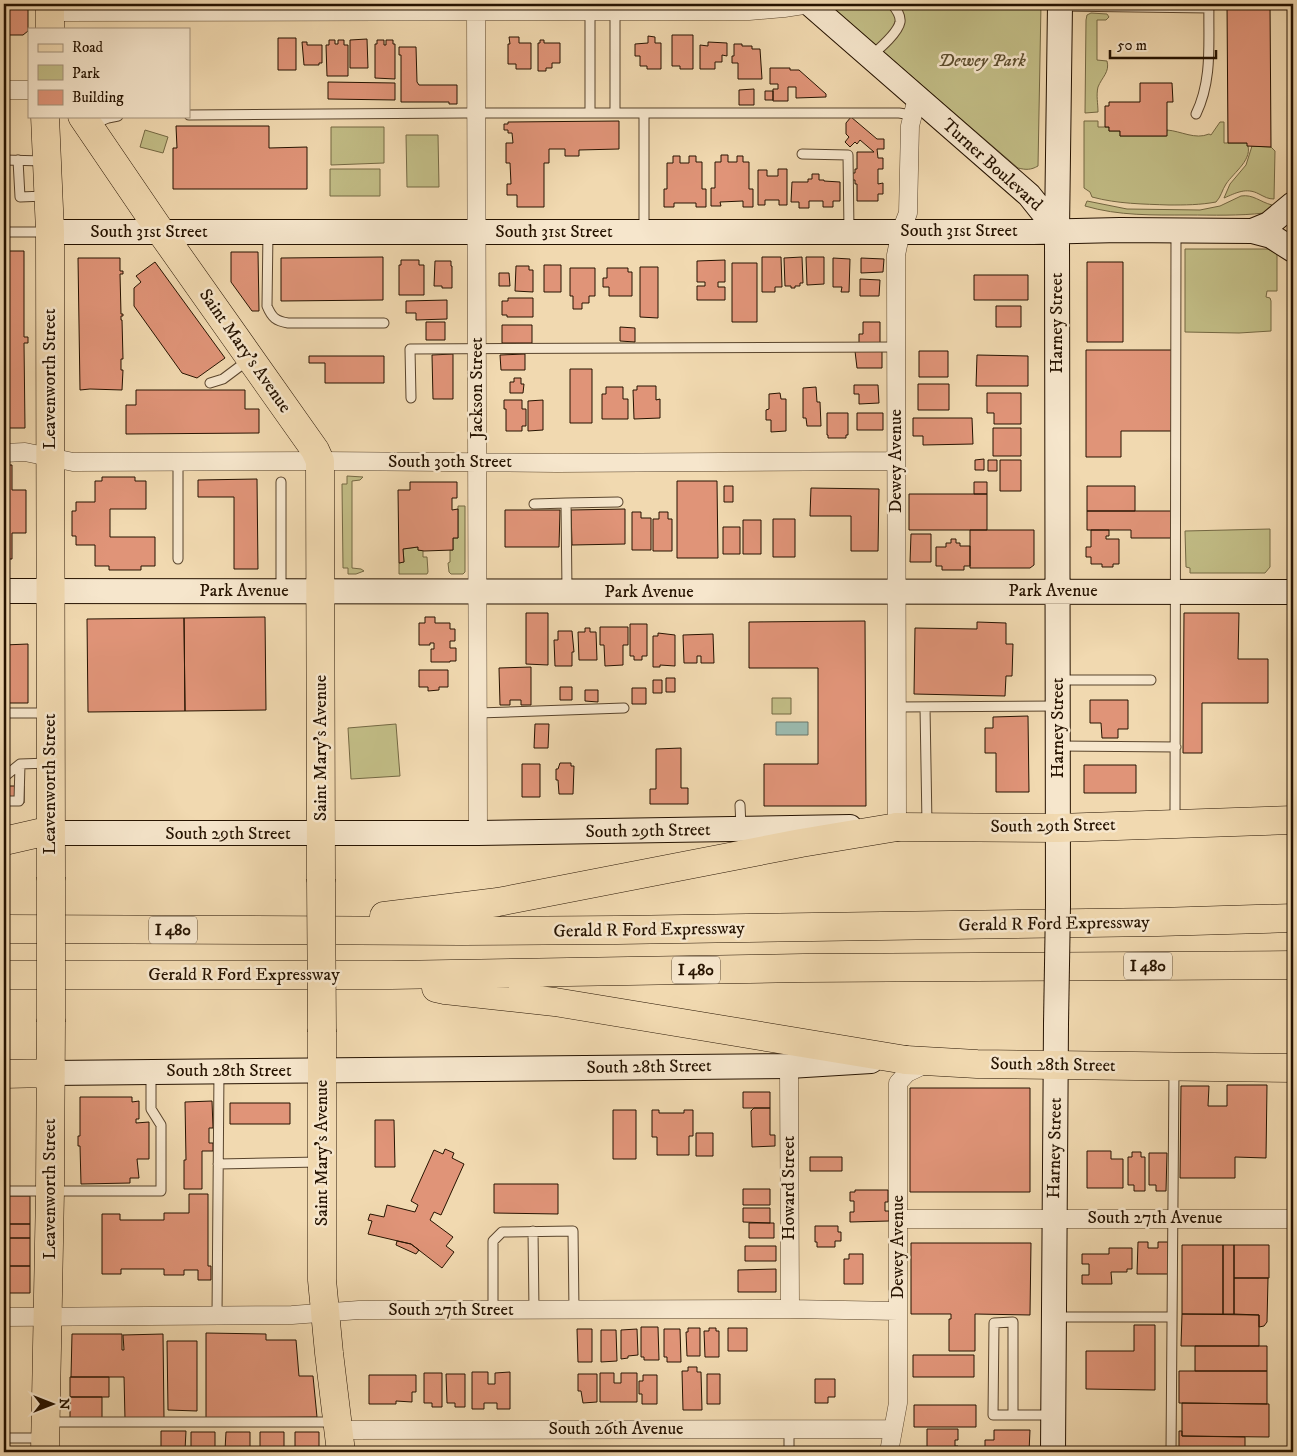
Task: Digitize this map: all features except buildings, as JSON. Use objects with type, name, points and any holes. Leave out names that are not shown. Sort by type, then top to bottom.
[{"type":"main road","name":"Turner Boulevard","points":[[810,4],[871,57],[914,107],[1029,195],[1057,230]]},
{"type":"main road","name":"Harney Street","points":[[1053,1452],[1059,746],[1057,680],[1057,230],[1060,5]]},
{"type":"main road","name":"Leavenworth Street","points":[[45,118],[50,232],[50,764],[45,833],[51,877],[51,1022],[45,1437]]},
{"type":"main road","points":[[60,118],[83,141],[91,129]]},
{"type":"main road","name":"Saint Mary's Avenue","points":[[91,129],[161,232],[315,450],[320,461],[322,1280],[324,1313],[339,1435]]},
{"type":"main road","points":[[1252,231],[1269,224],[1293,204]]},
{"type":"main road","points":[[1057,230],[1252,231],[1270,236],[1293,250]]},
{"type":"main road","name":"South 31st Street","points":[[50,232],[1033,232],[1057,230]]},
{"type":"main road","name":"Park Avenue","points":[[4,591],[1293,592]]},
{"type":"main road","name":"South 29th Street","points":[[45,833],[478,833],[816,826],[1058,828],[1293,820]]},
{"type":"main road","points":[[342,930],[374,918],[498,902],[801,843],[897,827]]},
{"type":"main road","points":[[4,841],[45,833]]},
{"type":"main road","name":"Gerald R Ford Expressway","points":[[4,929],[608,930],[1139,923],[1293,918]]},
{"type":"main road","name":"Gerald R Ford Expressway","points":[[4,975],[391,975],[824,968],[1293,965]]},
{"type":"main road","points":[[391,975],[445,990],[555,1002],[919,1060]]},
{"type":"main road","name":"South 28th Street","points":[[4,1074],[789,1066],[919,1060],[977,1064],[1293,1068]]},
{"type":"street","points":[[50,15],[476,8],[590,12],[755,11],[810,4]]},
{"type":"street","name":"Jackson Street","points":[[476,8],[478,833]]},
{"type":"street","points":[[4,90],[28,90]]},
{"type":"street","name":"Dewey Avenue","points":[[897,827],[896,255],[900,231],[907,217],[909,207],[910,126],[914,107]]},
{"type":"street","name":"South 30th Street","points":[[4,452],[26,452],[73,462],[896,461]]},
{"type":"street","name":"South 29th Street","points":[[4,826],[45,833]]},
{"type":"street","name":"Dewey Avenue","points":[[889,1452],[898,1403],[898,1083],[919,1060]]},
{"type":"street","name":"Howard Street","points":[[789,1066],[790,1309]]},
{"type":"street","name":"South 27th Avenue","points":[[898,1219],[1293,1219]]},
{"type":"street","name":"South 27th Street","points":[[4,1316],[217,1316],[360,1310],[790,1309],[898,1311]]},
{"type":"street","name":"South 26th Avenue","points":[[339,1435],[893,1429]]},
{"type":"lane","points":[[871,57],[894,33],[900,22],[899,16],[892,4]]},
{"type":"lane","points":[[1060,5],[1209,6],[1207,78],[1203,98],[1196,114]]},
{"type":"lane","points":[[615,11],[615,113]]},
{"type":"lane","points":[[590,12],[590,113]]},
{"type":"lane","points":[[190,116],[477,113],[899,113],[914,107]]},
{"type":"lane","points":[[644,113],[644,232]]},
{"type":"lane","points":[[91,129],[108,118]]},
{"type":"lane","points":[[802,154],[848,155],[849,231]]},
{"type":"lane","points":[[4,160],[47,162]]},
{"type":"lane","points":[[18,160],[20,197],[48,196]]},
{"type":"lane","points":[[1175,824],[1177,591],[1176,230]]},
{"type":"lane","points":[[4,232],[50,232]]},
{"type":"lane","points":[[268,232],[268,306],[271,317],[279,322],[288,323],[384,323]]},
{"type":"lane","points":[[411,398],[410,349],[896,347]]},
{"type":"lane","points":[[210,383],[223,379],[251,358]]},
{"type":"lane","points":[[178,462],[178,559]]},
{"type":"lane","points":[[281,482],[281,591]]},
{"type":"lane","points":[[534,504],[618,502]]},
{"type":"lane","points":[[566,503],[567,592]]},
{"type":"lane","points":[[1057,680],[1151,680]]},
{"type":"lane","points":[[925,706],[927,827]]},
{"type":"lane","points":[[897,707],[1058,706]]},
{"type":"lane","points":[[478,713],[624,708]]},
{"type":"lane","points":[[4,713],[50,713]]},
{"type":"lane","points":[[1059,746],[1176,747]]},
{"type":"lane","points":[[4,801],[19,801],[20,764]]},
{"type":"lane","points":[[4,777],[20,764],[50,764]]},
{"type":"lane","points":[[740,805],[741,829]]},
{"type":"lane","points":[[1171,1452],[1174,1067]]},
{"type":"lane","points":[[217,1316],[219,1071]]},
{"type":"lane","points":[[4,1191],[161,1190],[161,1125],[151,1109],[151,1072]]},
{"type":"lane","points":[[218,1164],[322,1162]]},
{"type":"lane","points":[[533,1231],[534,1310]]},
{"type":"lane","points":[[492,1310],[493,1241],[502,1232],[573,1231],[574,1310]]},
{"type":"lane","points":[[1054,1317],[1172,1317]]},
{"type":"lane","points":[[1013,1415],[1013,1322],[994,1323],[992,1415],[1013,1415],[1054,1415]]},
{"type":"lane","points":[[789,1429],[789,1452]]},
{"type":"lane","points":[[4,1438],[339,1435]]},
{"type":"green space","name":"Dewey Park","points":[[828,4],[1041,4],[1038,166],[1028,169],[1018,168]]},
{"type":"green space","points":[[1091,13],[1107,14],[1109,17],[1106,20],[1097,20],[1097,60],[1107,61],[1108,65],[1107,71],[1098,87],[1098,112],[1085,113],[1086,20],[1087,15]]},
{"type":"green space","points":[[1084,121],[1098,121],[1098,127],[1109,127],[1109,131],[1120,131],[1120,136],[1166,136],[1167,130],[1193,136],[1204,136],[1211,135],[1220,122],[1224,122],[1224,143],[1247,143],[1248,154],[1246,160],[1226,184],[1216,202],[1169,205],[1111,201],[1092,197],[1090,192],[1084,188]]},
{"type":"green space","points":[[331,127],[384,127],[384,163],[331,165]]},
{"type":"green space","points":[[145,130],[168,137],[163,153],[140,147]]},
{"type":"green space","points":[[406,135],[438,135],[439,187],[407,187]]},
{"type":"green space","points":[[1252,146],[1271,147],[1275,151],[1274,199],[1266,198],[1250,191],[1224,198],[1230,184],[1246,165]]},
{"type":"green space","points":[[330,169],[380,169],[380,196],[330,196]]},
{"type":"green space","points":[[1241,196],[1253,197],[1272,205],[1272,209],[1264,213],[1245,215],[1162,215],[1123,213],[1085,206],[1087,201],[1127,209],[1200,210],[1220,206]]},
{"type":"green space","points":[[1185,249],[1268,249],[1277,254],[1277,291],[1267,291],[1266,297],[1270,298],[1271,301],[1271,331],[1239,333],[1185,332]]},
{"type":"green space","points":[[347,476],[363,477],[360,480],[352,481],[352,568],[364,571],[356,574],[348,574],[348,568],[343,568],[342,484],[347,484]]},
{"type":"green space","points":[[458,506],[465,506],[465,572],[463,574],[451,574],[448,563],[450,562],[450,550],[453,550],[453,538],[458,538]]},
{"type":"green space","points":[[1270,529],[1270,567],[1265,573],[1190,573],[1190,568],[1186,567],[1185,531]]},
{"type":"green space","points":[[418,547],[418,550],[423,550],[423,557],[427,557],[427,574],[399,574],[399,563],[404,562],[403,549]]},
{"type":"green space","points":[[772,698],[791,698],[791,714],[772,714]]},
{"type":"green space","points":[[396,724],[400,776],[351,779],[348,728]]},
{"type":"shaded area","points":[[776,722],[808,722],[808,735],[776,735]]}]
